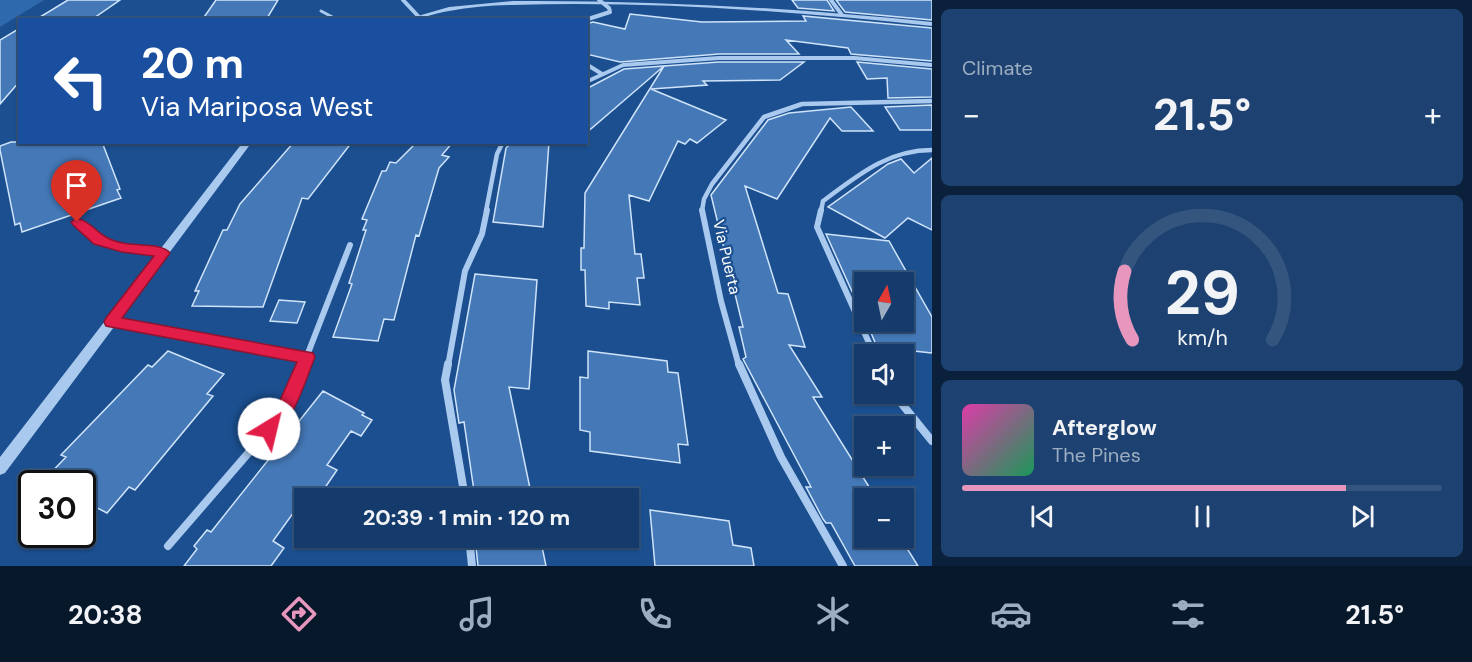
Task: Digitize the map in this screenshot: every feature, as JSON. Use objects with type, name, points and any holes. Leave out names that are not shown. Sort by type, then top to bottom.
[{"type":"street","points":[[403,0],[418,16]]},
{"type":"street","points":[[831,0],[842,15]]},
{"type":"street","points":[[588,19],[610,12],[609,8],[601,2]]},
{"type":"street","points":[[412,18],[469,6],[507,3],[601,2],[708,6],[932,24]]},
{"type":"street","points":[[588,81],[623,65],[741,57],[854,58],[932,65]]},
{"type":"street","points":[[588,65],[602,74]]},
{"type":"street","name":"Via Puerta","points":[[843,566],[807,504],[748,388],[731,340],[702,212],[704,199],[712,184],[764,117],[802,104],[932,101]]},
{"type":"street","points":[[0,468],[246,144]]},
{"type":"street","points":[[463,488],[445,380],[465,272],[482,234],[497,154],[502,144]]},
{"type":"street","points":[[870,344],[817,227],[823,201],[887,156],[906,150],[932,150]]},
{"type":"street","points":[[168,546],[283,412],[350,245]]},
{"type":"street","points":[[111,322],[307,357]]},
{"type":"street","points":[[902,404],[932,441]]},
{"type":"street","points":[[470,548],[472,566]]},
{"type":"lane","points":[[321,11],[334,18]]},
{"type":"lane","points":[[77,222],[99,241],[122,248],[164,253]]},
{"type":"shaded area","points":[[0,0],[44,0],[0,27]]},
{"type":"building","points":[[68,0],[120,0],[94,18],[38,18]]},
{"type":"building","points":[[216,0],[278,0],[267,18],[203,18]]},
{"type":"building","points":[[792,0],[827,0],[834,11],[798,8]]},
{"type":"building","points":[[836,0],[932,0],[932,20],[845,12]]},
{"type":"building","points":[[630,14],[702,22],[806,21],[803,16],[932,28],[932,61],[851,54],[848,48],[786,40],[799,54],[719,54],[620,62],[588,54],[588,23],[593,22],[625,29]]},
{"type":"building","points":[[18,29],[18,83],[0,104],[0,40]]},
{"type":"building","points":[[719,62],[804,62],[780,80],[703,81],[707,85],[651,89],[726,120],[697,143],[690,139],[685,144],[678,141],[649,201],[629,195],[635,254],[641,254],[644,278],[637,278],[640,305],[609,302],[609,309],[586,306],[585,270],[581,270],[581,248],[584,248],[585,193],[664,66]]},
{"type":"building","points":[[857,62],[932,69],[932,97],[888,98],[887,78],[867,79]]},
{"type":"building","points":[[664,66],[588,131],[588,88],[624,69]]},
{"type":"building","points":[[932,105],[932,130],[900,130],[885,107]]},
{"type":"building","points":[[851,107],[873,131],[842,131],[830,118],[777,199],[745,186],[778,293],[788,294],[805,347],[789,345],[822,397],[813,397],[854,463],[854,476],[862,476],[870,488],[854,488],[854,548],[907,548],[918,566],[855,566],[831,523],[826,523],[823,519],[806,487],[811,487],[743,359],[746,357],[739,327],[743,327],[711,195],[768,120],[789,113]]},
{"type":"building","points":[[11,142],[18,142],[18,144],[103,144],[120,189],[117,190],[121,198],[22,232],[20,223],[15,225],[0,146]]},
{"type":"building","points":[[292,144],[350,144],[308,199],[302,198],[263,307],[192,306],[199,291],[195,291],[223,230],[227,230],[240,204]]},
{"type":"building","points":[[415,144],[451,144],[442,155],[449,157],[439,168],[419,236],[416,235],[394,320],[384,319],[378,341],[333,337],[352,284],[349,283],[366,230],[363,230],[367,220],[362,219],[382,171],[386,171],[390,162],[396,163]]},
{"type":"building","points":[[510,144],[549,144],[543,227],[493,222],[506,148]]},
{"type":"building","points":[[932,158],[932,230],[908,218],[885,238],[828,207],[888,164],[901,159],[914,173]]},
{"type":"building","points":[[826,234],[889,241],[907,272],[854,272],[854,296]]},
{"type":"building","points":[[475,274],[537,280],[529,389],[509,387],[530,488],[474,488],[464,422],[459,423],[454,390]]},
{"type":"building","points":[[914,285],[932,317],[932,353],[914,351],[914,344],[876,344],[871,332],[914,332]]},
{"type":"building","points":[[279,300],[305,302],[297,323],[270,321]]},
{"type":"building","points":[[168,351],[224,374],[207,394],[213,396],[135,490],[129,487],[107,513],[96,507],[96,470],[54,470],[66,457],[61,455],[148,365],[152,367]]},
{"type":"building","points":[[588,351],[667,361],[668,372],[678,373],[688,445],[678,444],[680,463],[590,451],[590,432],[580,430],[580,377],[588,378]]},
{"type":"building","points":[[323,391],[364,413],[362,415],[372,420],[361,436],[351,431],[327,465],[337,470],[325,488],[294,488],[294,512],[273,541],[284,548],[271,566],[184,566],[197,549],[194,546],[207,530],[211,532]]},
{"type":"building","points":[[650,510],[729,521],[733,545],[751,548],[754,566],[655,566]]},
{"type":"building","points":[[476,548],[542,548],[546,566],[478,566]]},
{"type":"route","points":[[77,222],[80,227],[99,241],[122,248],[164,253],[111,322],[307,357],[283,412],[269,429]]}]
